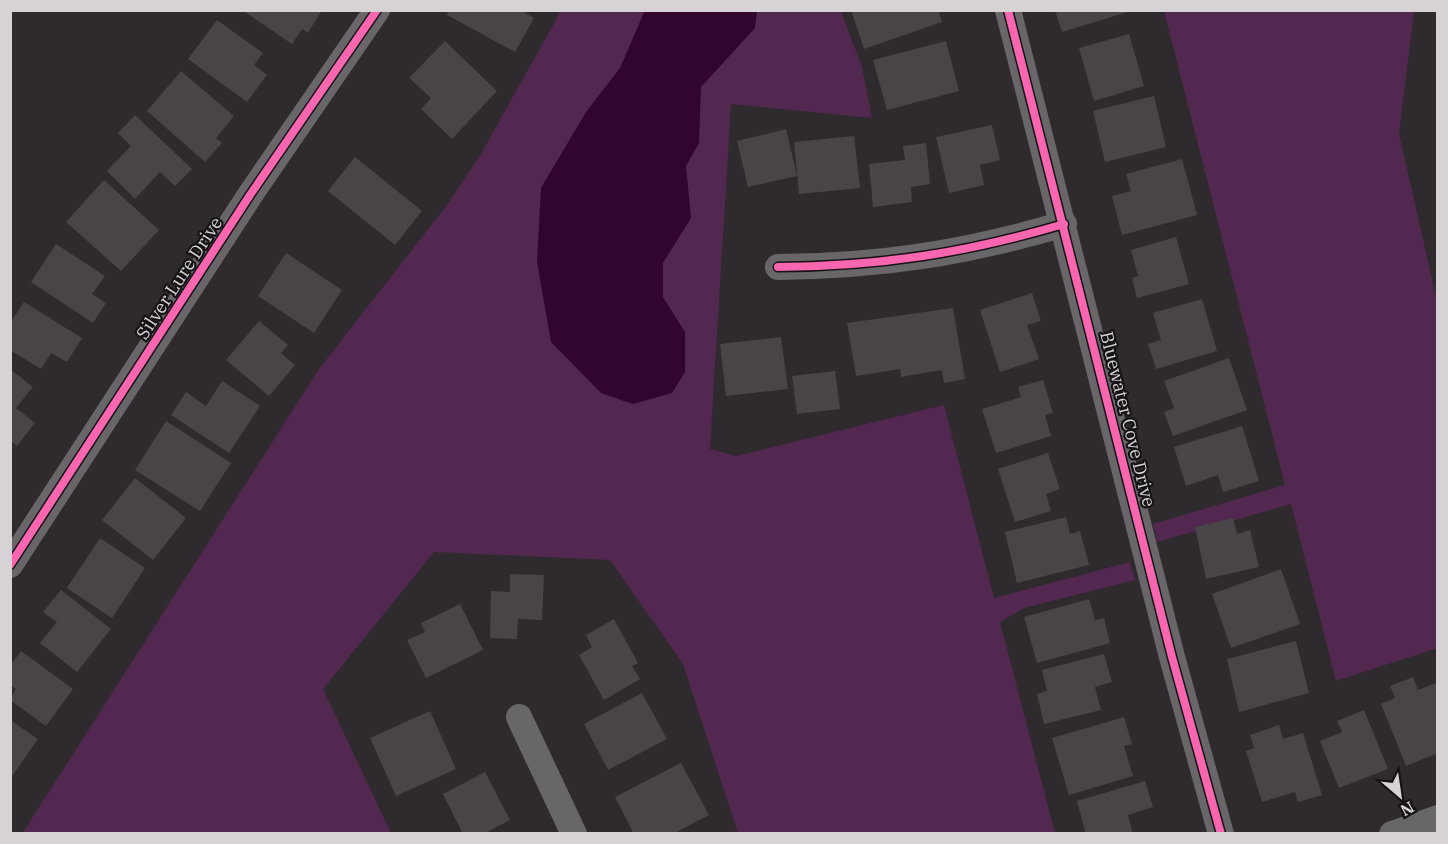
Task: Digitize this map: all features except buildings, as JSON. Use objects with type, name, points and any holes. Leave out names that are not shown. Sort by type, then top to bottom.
[{"type":"street","name":"Silver Lure Drive","points":[[10,565],[250,195],[377,10]]},
{"type":"street","name":"Bluewater Cove Drive","points":[[1008,10],[1172,657],[1221,834]]},
{"type":"street","points":[[778,267],[850,266],[932,257],[1064,224]]},
{"type":"street","points":[[519,717],[574,834]]},
{"type":"street","points":[[1392,834],[1437,818]]},
{"type":"shaded area","points":[[645,10],[757,11],[755,28],[701,87],[699,143],[686,166],[691,218],[663,263],[663,297],[685,332],[685,372],[672,393],[633,404],[601,393],[551,342],[537,262],[541,188],[586,112],[620,68]]},
{"type":"shaded area","points":[[561,11],[841,11],[862,67],[872,118],[731,104],[710,449],[736,456],[944,405],[994,598],[1130,562],[1135,580],[1024,608],[1000,622],[1055,833],[738,833],[683,664],[610,560],[434,552],[323,689],[391,833],[22,834],[319,369],[447,205],[482,152]]},
{"type":"shaded area","points":[[1164,11],[1414,11],[1399,134],[1437,301],[1437,648],[1336,681],[1291,504],[1157,542],[1153,524],[1285,485]]},
{"type":"cycle path","points":[[10,565],[250,195],[377,10]]},
{"type":"cycle path","points":[[1008,10],[1172,657],[1221,834]]},
{"type":"cycle path","points":[[778,267],[853,264],[923,256],[992,243],[1064,224]]}]
